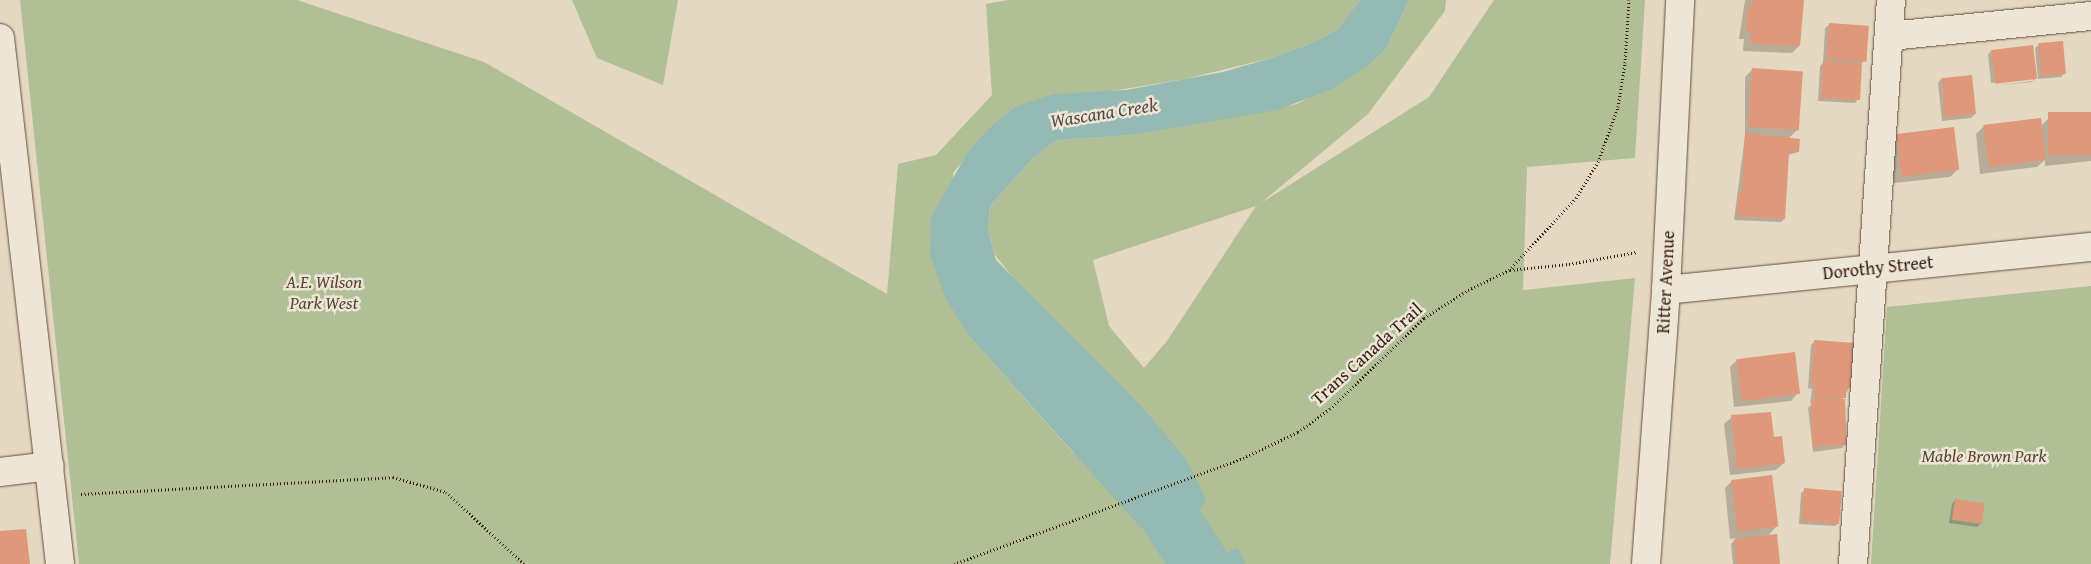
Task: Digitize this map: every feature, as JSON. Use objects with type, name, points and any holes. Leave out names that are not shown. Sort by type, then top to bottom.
[{"type":"street","name":"Ritter Avenue","points":[[1646,564],[1666,290],[1680,0]]},
{"type":"street","points":[[1853,564],[1891,0]]},
{"type":"street","points":[[1890,36],[2091,16]]},
{"type":"street","points":[[0,38],[6,151],[50,466],[60,564]]},
{"type":"street","name":"Dorothy Street","points":[[1666,290],[2091,247]]},
{"type":"street","points":[[0,472],[50,466]]},
{"type":"path","name":"Trans Canada Trail","points":[[954,564],[1243,458],[1298,432],[1330,409],[1424,318],[1509,270],[1576,198],[1598,162],[1618,107],[1625,63],[1629,0]]},
{"type":"path","points":[[1509,270],[1569,264],[1668,244]]},
{"type":"path","points":[[53,496],[393,477],[446,492],[524,564]]},
{"type":"green space","name":"A.E. Wilson Park West","points":[[20,0],[297,0],[484,62],[887,294],[898,164],[936,155],[992,95],[986,4],[1008,0],[1360,0],[1337,30],[1312,43],[1271,58],[1185,79],[1014,107],[992,125],[953,173],[970,337],[1074,454],[1090,355],[1023,290],[995,255],[988,231],[990,206],[1034,157],[1057,140],[1132,135],[1297,104],[1364,68],[1386,49],[1409,0],[1446,0],[1445,11],[1368,114],[1261,203],[1429,97],[1494,0],[1645,0],[1635,158],[1527,167],[1523,290],[1635,278],[1610,564],[79,564]],"holes":[[[1256,206],[1167,341],[1144,368],[1109,326],[1093,260]]]},
{"type":"green space","points":[[572,0],[678,0],[663,85],[597,58]]},
{"type":"green space","name":"Mable Brown Park","points":[[2091,286],[2091,564],[1871,564],[1887,307]]},
{"type":"water","points":[[1360,0],[1409,0],[1386,49],[1365,68],[1330,90],[1277,110],[1132,135],[1057,140],[1034,157],[990,206],[988,231],[996,260],[1142,407],[1186,459],[1206,499],[1189,526],[1166,536],[1140,527],[970,337],[945,297],[930,255],[931,218],[967,153],[992,125],[1014,107],[1054,94],[1126,90],[1223,72],[1271,58],[1312,43],[1337,30]]},
{"type":"water","points":[[1238,548],[1245,564],[1200,564]]},
{"type":"building","points":[[1752,0],[1804,0],[1800,46],[1750,44],[1751,32],[1746,32],[1748,7],[1752,7]]},
{"type":"building","points":[[1829,23],[1869,26],[1866,62],[1826,59]]},
{"type":"building","points":[[2063,41],[2066,74],[2041,76],[2038,43]]},
{"type":"building","points":[[2033,45],[2037,79],[1995,84],[1991,50]]},
{"type":"building","points":[[1823,61],[1862,63],[1860,100],[1821,98]]},
{"type":"building","points":[[1752,68],[1803,72],[1799,130],[1748,127]]},
{"type":"building","points":[[1972,75],[1976,114],[1945,117],[1941,78]]},
{"type":"building","points":[[2048,112],[2091,112],[2091,155],[2048,155]]},
{"type":"building","points":[[2041,118],[2046,160],[1989,167],[1983,125]]},
{"type":"building","points":[[1954,127],[1959,170],[1902,177],[1896,134]]},
{"type":"building","points":[[1745,133],[1800,139],[1799,152],[1789,152],[1785,219],[1737,216],[1738,193],[1742,193]]},
{"type":"building","points":[[1814,340],[1855,343],[1851,388],[1846,388],[1846,398],[1814,400],[1815,386],[1811,385]]},
{"type":"building","points":[[1795,352],[1800,394],[1742,401],[1736,359]]},
{"type":"building","points":[[1845,399],[1847,445],[1813,446],[1811,400]]},
{"type":"building","points":[[1771,412],[1774,437],[1782,436],[1785,463],[1737,469],[1731,415]]},
{"type":"building","points":[[1772,475],[1778,527],[1738,532],[1731,480]]},
{"type":"building","points":[[1804,488],[1842,491],[1839,524],[1801,521]]},
{"type":"building","points":[[1955,499],[1985,503],[1982,524],[1952,520]]},
{"type":"building","points":[[26,529],[30,564],[0,564],[0,531]]},
{"type":"building","points":[[1777,534],[1780,564],[1737,564],[1734,539]]},
{"type":"waterway","name":"Wascana Creek","points":[[1136,465],[1200,564]]}]
